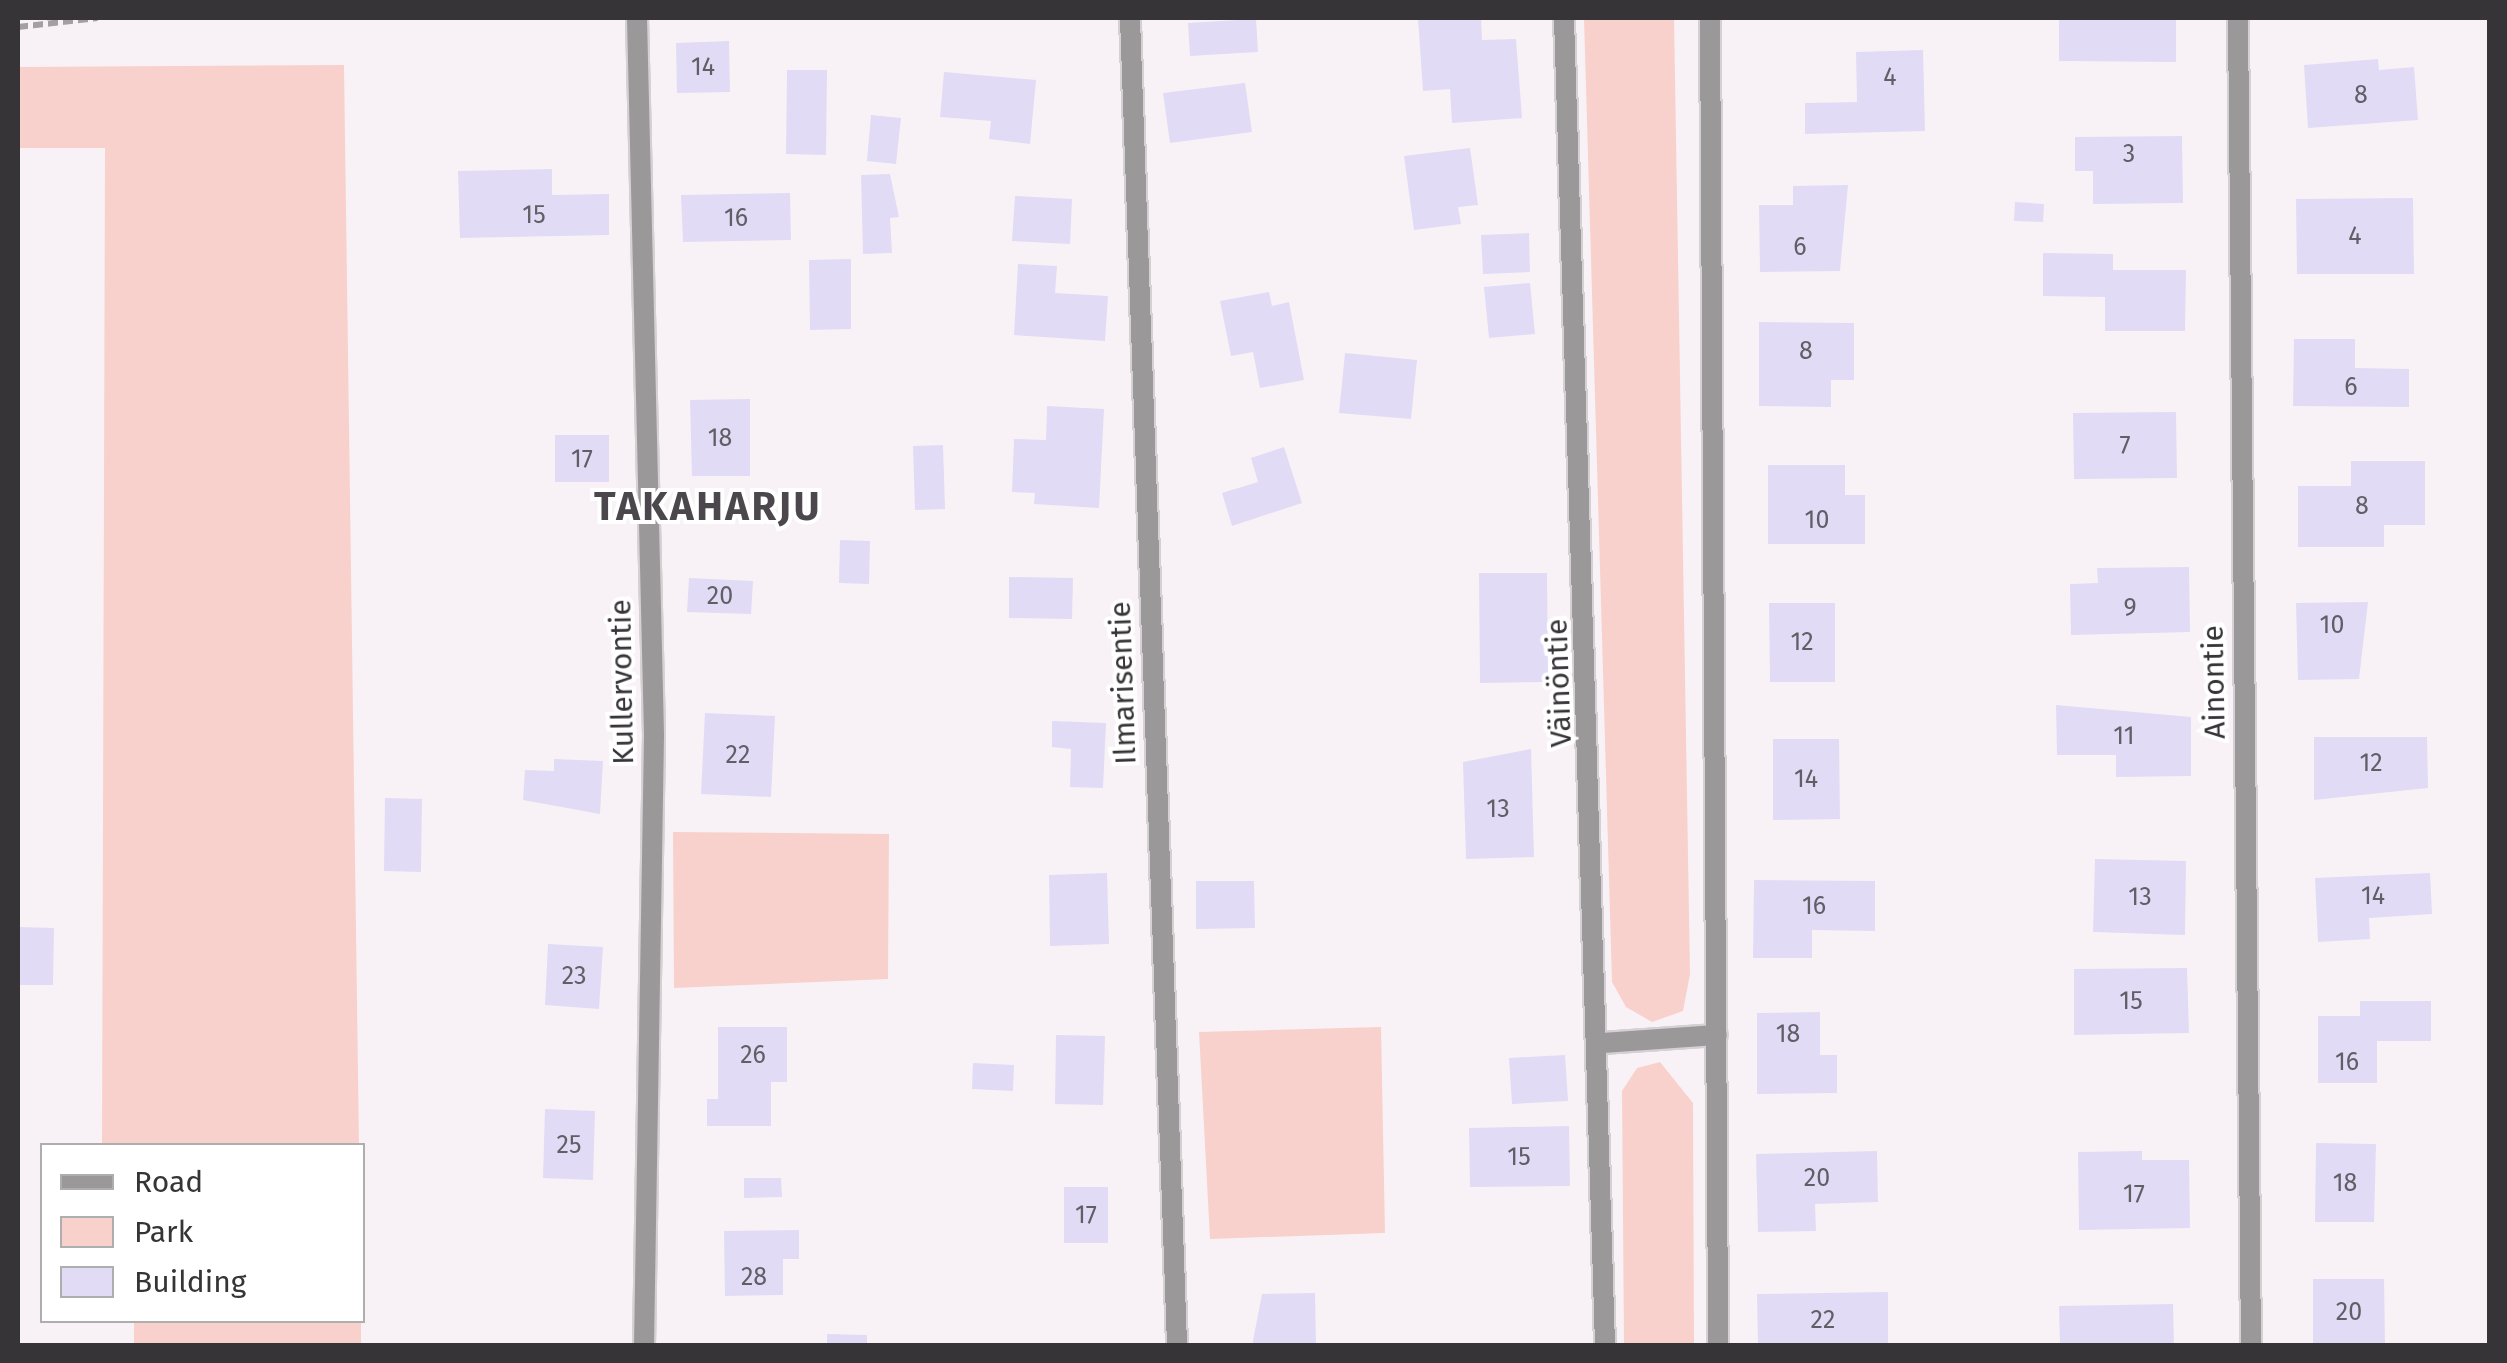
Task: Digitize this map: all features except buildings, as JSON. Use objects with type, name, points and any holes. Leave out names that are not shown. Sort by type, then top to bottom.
[{"type":"street","name":"Kullervontie","points":[[637,18],[654,736],[644,1346]]},
{"type":"street","name":"Ilmarisentie","points":[[1130,18],[1176,1346]]},
{"type":"street","name":"Väinöntie","points":[[1564,18],[1602,1042],[1605,1346]]},
{"type":"street","points":[[1710,18],[1718,1346]]},
{"type":"street","name":"Ainontie","points":[[2238,18],[2251,1346]]},
{"type":"street","points":[[1602,1042],[1717,1035]]},
{"type":"path","points":[[18,28],[98,18]]},
{"type":"green space","points":[[1584,18],[1674,18],[1690,974],[1683,1011],[1652,1022],[1626,1007],[1612,982]]},
{"type":"green space","points":[[344,65],[359,1143],[102,1143],[105,148],[18,148],[18,67]]},
{"type":"green space","points":[[673,832],[889,834],[888,979],[674,988]]},
{"type":"green space","points":[[1381,1027],[1385,1233],[1210,1239],[1199,1032]]},
{"type":"green space","points":[[1660,1062],[1693,1103],[1694,1345],[1624,1345],[1622,1091],[1637,1068]]},
{"type":"green space","points":[[134,1323],[361,1323],[361,1345],[134,1345]]},
{"type":"district","name":"TAKAHARJU","points":[[708,507]]}]
